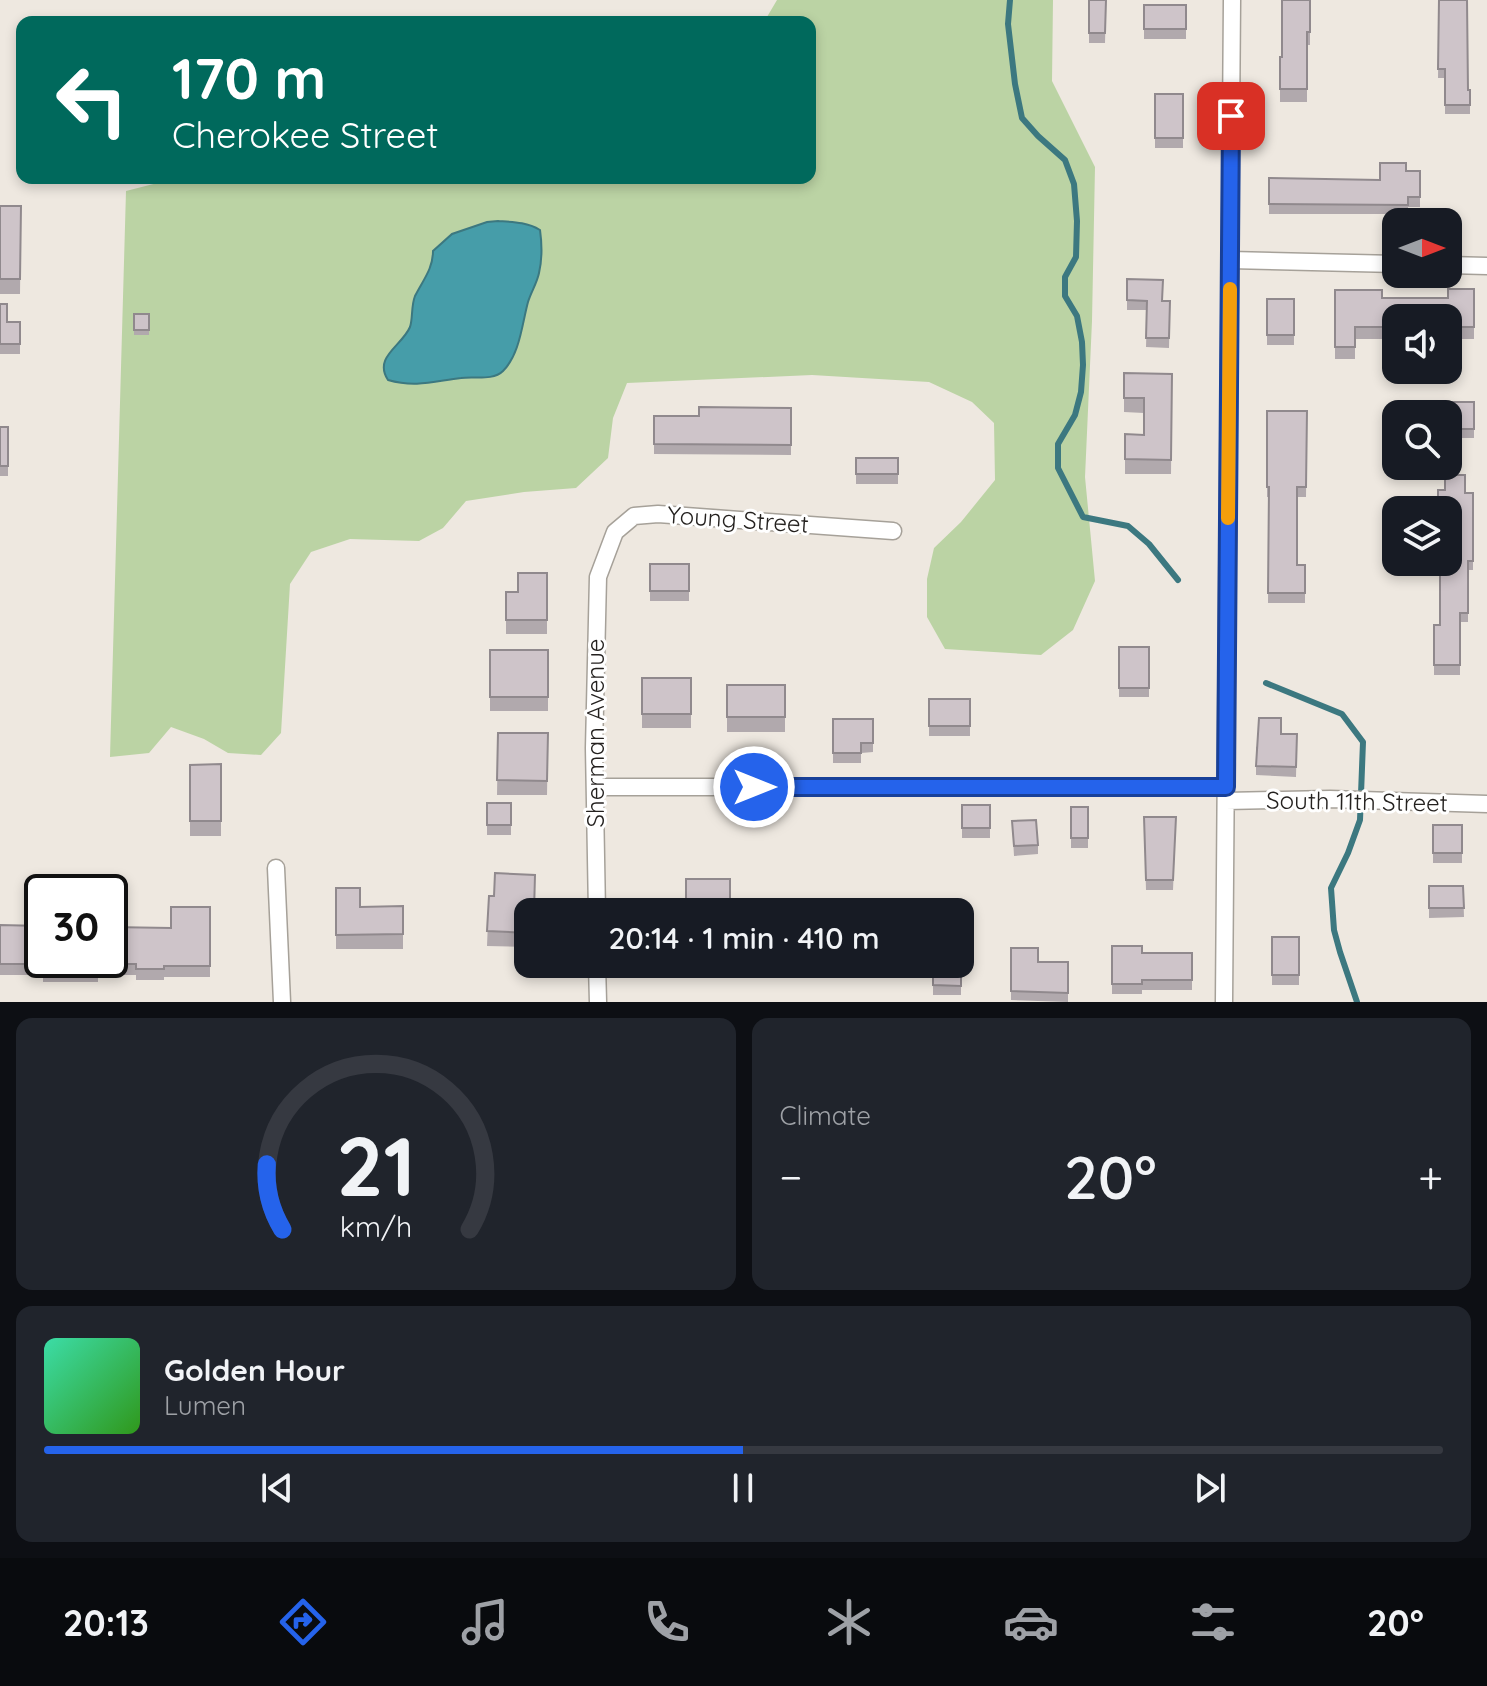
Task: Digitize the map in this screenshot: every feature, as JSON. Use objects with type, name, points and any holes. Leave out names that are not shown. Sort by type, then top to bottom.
[{"type":"street","points":[[1224,1002],[1232,0]]},
{"type":"street","points":[[1230,260],[1382,264]]},
{"type":"street","points":[[1462,265],[1487,266]]},
{"type":"street","name":"Young Street","points":[[606,556],[615,532],[634,516],[658,514],[893,531]]},
{"type":"street","name":"Sherman Avenue","points":[[597,898],[595,627],[598,577],[606,556]]},
{"type":"street","name":"South 11th Street","points":[[595,787],[1226,794],[1487,804]]},
{"type":"street","points":[[276,868],[282,1002]]},
{"type":"street","points":[[597,978],[598,1002]]},
{"type":"green space","points":[[777,0],[1053,0],[1052,81],[1095,167],[1085,477],[1095,581],[1073,630],[1041,655],[945,649],[927,617],[927,579],[934,548],[961,522],[995,480],[994,423],[972,402],[929,382],[812,375],[627,383],[613,418],[608,458],[576,488],[466,501],[443,528],[419,541],[350,539],[311,552],[290,584],[281,733],[261,755],[228,753],[204,739],[171,727],[149,753],[110,757],[126,191],[153,184],[816,184],[816,16],[768,16]]},
{"type":"water","points":[[498,221],[535,227],[540,230],[541,241],[538,277],[509,364],[499,374],[489,377],[417,384],[388,380],[384,372],[386,358],[410,327],[415,296],[429,269],[433,251],[452,234]]},
{"type":"building","points":[[1089,0],[1106,0],[1105,33],[1089,33]]},
{"type":"building","points":[[1282,0],[1310,0],[1307,89],[1280,89]]},
{"type":"building","points":[[1439,0],[1467,0],[1470,105],[1445,105],[1445,69],[1438,69]]},
{"type":"building","points":[[1144,5],[1186,5],[1186,29],[1144,29]]},
{"type":"building","points":[[1155,94],[1183,94],[1183,138],[1155,138]]},
{"type":"building","points":[[1380,163],[1406,163],[1406,171],[1420,171],[1420,197],[1408,197],[1408,205],[1269,204],[1269,178],[1380,180]]},
{"type":"building","points":[[0,206],[21,206],[20,279],[0,279]]},
{"type":"building","points":[[1127,279],[1163,280],[1162,301],[1170,301],[1169,338],[1146,338],[1147,301],[1127,300]]},
{"type":"building","points":[[1448,289],[1474,289],[1474,327],[1462,327],[1462,304],[1382,304],[1382,327],[1355,327],[1355,347],[1335,347],[1335,290],[1382,290],[1382,298],[1448,298]]},
{"type":"building","points":[[1267,299],[1294,299],[1294,335],[1267,335]]},
{"type":"building","points":[[0,304],[7,304],[7,322],[20,322],[20,344],[0,344]]},
{"type":"building","points":[[134,314],[149,314],[149,330],[134,330]]},
{"type":"building","points":[[1124,373],[1172,374],[1171,460],[1125,459],[1125,434],[1144,435],[1144,398],[1124,398]]},
{"type":"building","points":[[1462,402],[1474,402],[1474,429],[1462,429]]},
{"type":"building","points":[[699,407],[791,408],[791,445],[654,444],[654,416],[699,416]]},
{"type":"building","points":[[1267,411],[1307,411],[1306,487],[1297,487],[1297,565],[1305,565],[1305,593],[1268,593]]},
{"type":"building","points":[[0,427],[8,427],[8,466],[0,466]]},
{"type":"building","points":[[856,458],[898,458],[898,474],[856,474]]},
{"type":"building","points":[[1462,475],[1465,475],[1465,493],[1473,493],[1473,561],[1468,561],[1468,613],[1460,613],[1460,665],[1434,665],[1434,625],[1440,625],[1440,576],[1462,576],[1462,496],[1438,496],[1438,490],[1445,490],[1445,480],[1462,480]]},
{"type":"building","points":[[650,564],[689,564],[689,591],[650,591]]},
{"type":"building","points":[[518,573],[547,573],[547,620],[506,620],[506,592],[518,592]]},
{"type":"building","points":[[1119,647],[1149,647],[1149,688],[1119,688]]},
{"type":"building","points":[[490,650],[548,650],[548,697],[490,697]]},
{"type":"building","points":[[642,678],[691,678],[691,714],[642,714]]},
{"type":"building","points":[[727,685],[785,685],[785,717],[727,717]]},
{"type":"building","points":[[929,699],[970,699],[970,726],[929,726]]},
{"type":"building","points":[[1259,718],[1281,718],[1281,734],[1297,734],[1296,767],[1256,766]]},
{"type":"building","points":[[833,719],[873,719],[873,743],[861,743],[861,753],[833,753]]},
{"type":"building","points":[[498,733],[548,733],[547,781],[497,780]]},
{"type":"building","points":[[221,764],[221,821],[190,821],[190,765]]},
{"type":"building","points":[[487,803],[511,803],[511,825],[487,825]]},
{"type":"building","points":[[962,805],[990,805],[990,828],[962,828]]},
{"type":"building","points":[[1071,807],[1088,807],[1088,838],[1071,838]]},
{"type":"building","points":[[1144,817],[1176,817],[1173,880],[1146,880]]},
{"type":"building","points":[[1036,820],[1038,845],[1014,846],[1012,821]]},
{"type":"building","points":[[1433,825],[1462,825],[1462,853],[1433,853]]},
{"type":"building","points":[[495,873],[535,875],[534,898],[514,898],[514,932],[487,931],[489,896],[494,896]]},
{"type":"building","points":[[686,879],[730,879],[730,898],[686,898]]},
{"type":"building","points":[[1429,886],[1463,886],[1464,908],[1429,908]]},
{"type":"building","points":[[336,888],[360,888],[360,907],[403,906],[403,934],[336,935]]},
{"type":"building","points":[[171,907],[210,907],[210,966],[136,969],[136,964],[128,964],[128,927],[171,928]]},
{"type":"building","points":[[0,925],[24,926],[24,964],[0,964]]},
{"type":"building","points":[[1272,937],[1299,937],[1299,975],[1272,975]]},
{"type":"building","points":[[1112,946],[1142,946],[1142,953],[1192,953],[1192,980],[1142,980],[1142,984],[1112,984]]},
{"type":"building","points":[[1011,948],[1038,948],[1038,962],[1068,962],[1068,993],[1011,991]]},
{"type":"building","points":[[933,978],[961,978],[961,986],[933,985]]},
{"type":"waterway","points":[[1010,0],[1008,24],[1022,118],[1065,160],[1074,184],[1076,257],[1065,277],[1065,296],[1077,316],[1083,365],[1075,415],[1058,444],[1058,468],[1083,517],[1128,526],[1149,544],[1178,580]]},
{"type":"waterway","points":[[1266,683],[1342,714],[1363,742],[1360,820],[1331,888],[1334,930],[1357,1002]]},
{"type":"slow traffic","points":[[1228,518],[1230,289]]},
{"type":"route","points":[[754,787],[1226,787],[1231,116]]}]
